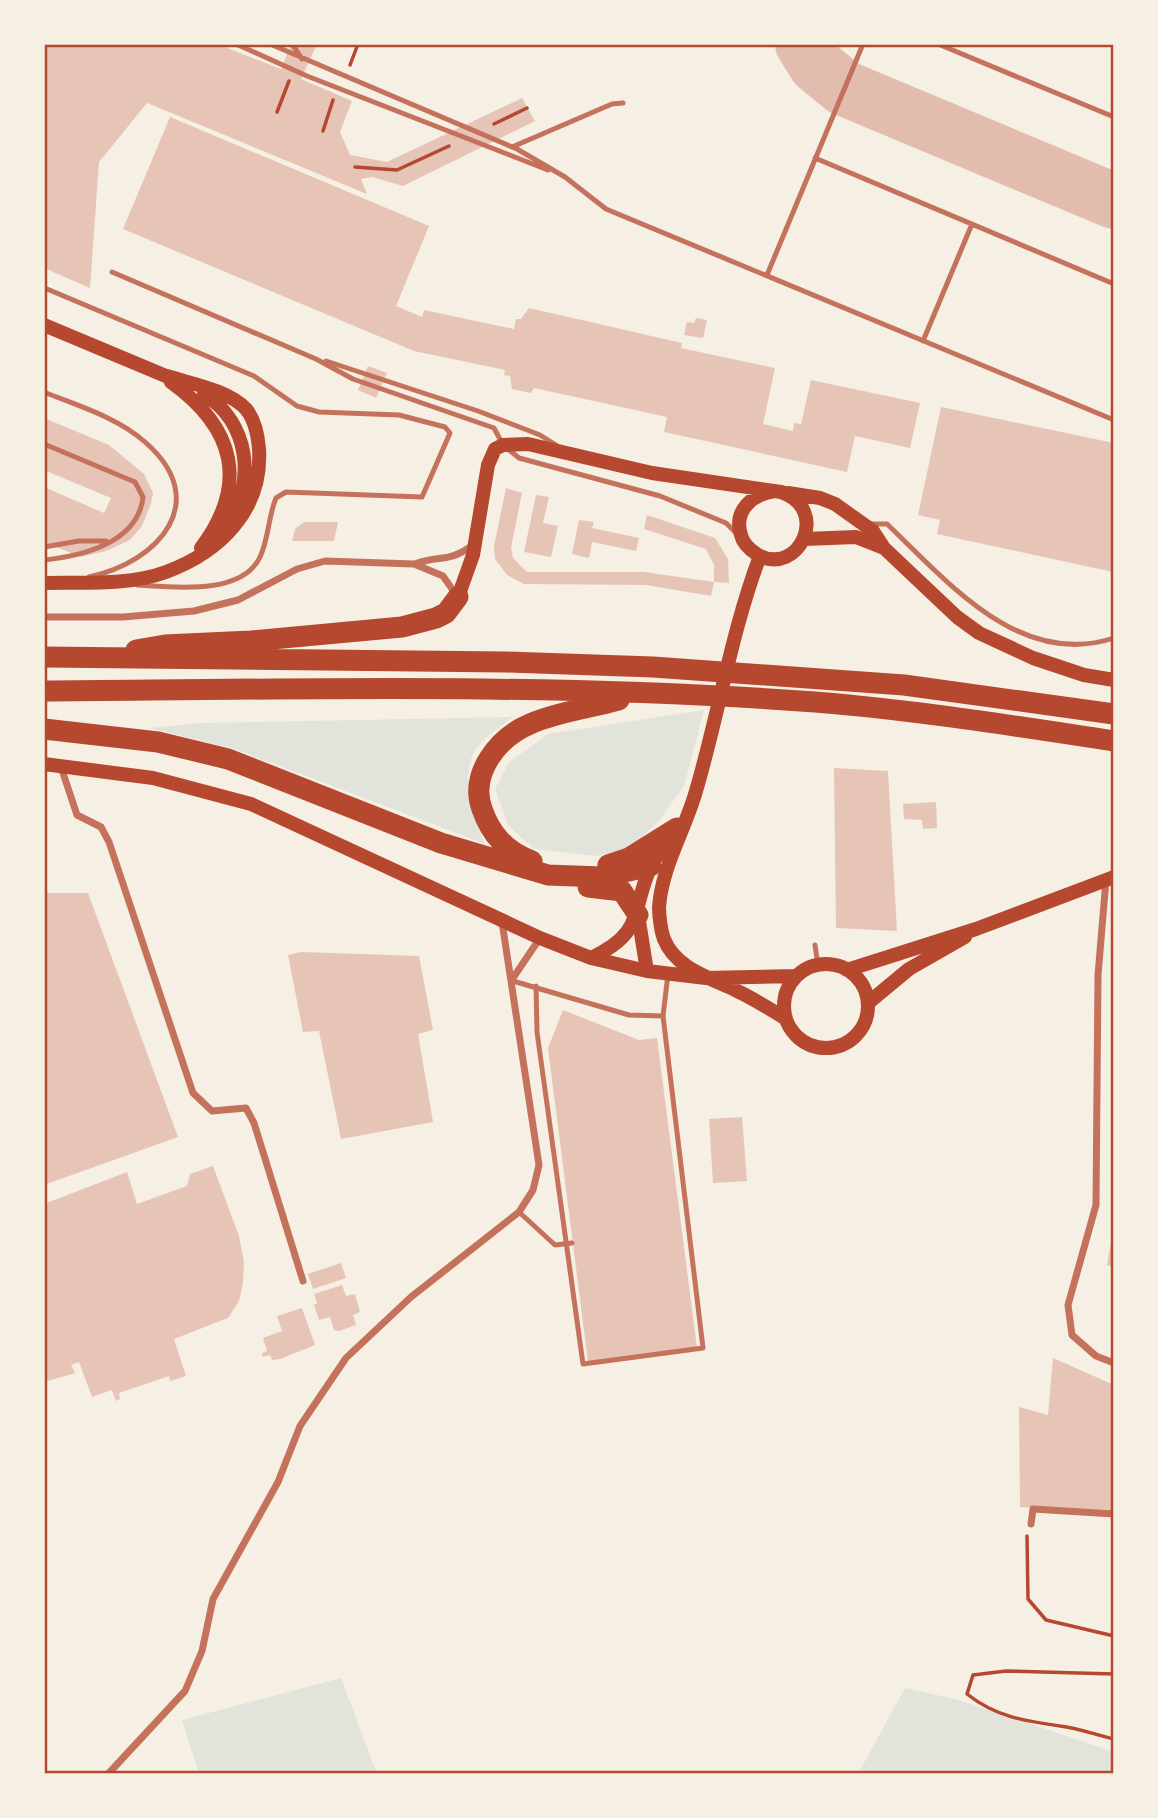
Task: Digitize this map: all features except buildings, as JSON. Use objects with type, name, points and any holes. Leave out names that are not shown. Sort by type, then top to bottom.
[{"type":"highway","points":[[106,656],[165,645],[251,641],[402,627],[446,613],[458,597]]},
{"type":"highway","points":[[44,657],[106,656],[166,660],[320,659],[653,667],[904,685],[1114,714]]},
{"type":"highway","points":[[44,691],[469,688],[644,694],[814,702],[941,715],[1114,741]]},
{"type":"highway","points":[[644,694],[530,723],[497,746],[482,773],[478,800],[489,829],[512,853],[539,863],[574,867],[612,865],[629,858],[682,821]]},
{"type":"highway","points":[[44,729],[158,742],[228,759],[441,843],[548,875],[602,877],[651,866]]},
{"type":"highway","points":[[441,843],[461,858],[513,877],[622,891],[638,915]]},
{"type":"main road","points":[[44,325],[236,402],[246,409],[256,430],[260,459],[255,492],[239,523],[205,551],[181,565],[140,579],[44,583]]},
{"type":"main road","points":[[163,374],[211,418],[227,449],[230,464],[229,496],[221,519],[200,549],[181,565]]},
{"type":"main road","points":[[458,597],[475,544],[488,465],[495,449],[503,445],[528,444],[652,473],[820,498],[873,531],[884,548],[957,617],[979,633],[1033,658],[1084,675],[1114,680]]},
{"type":"main road","points":[[778,491],[798,502],[806,514],[804,539],[799,547],[783,557],[760,556],[743,542],[739,523],[745,505],[755,496],[778,491]]},
{"type":"main road","points":[[804,539],[856,537],[884,548]]},
{"type":"main road","points":[[591,958],[624,937],[638,915],[651,866],[694,799],[743,603],[760,556]]},
{"type":"main road","points":[[44,764],[153,778],[251,804],[540,938],[591,958],[647,971],[706,978],[796,976],[818,965],[838,966],[847,970],[865,990],[867,1018],[860,1031],[839,1046],[827,1048],[803,1041],[793,1033],[786,1019],[785,997],[796,976]]},
{"type":"main road","points":[[682,821],[659,909],[664,940],[676,956],[706,978],[734,989],[786,1019]]},
{"type":"main road","points":[[651,866],[672,852]]},
{"type":"main road","points":[[847,970],[976,929],[1110,878]]},
{"type":"main road","points":[[638,915],[647,971]]},
{"type":"main road","points":[[868,1003],[909,969],[976,929]]},
{"type":"street","points":[[414,564],[426,560],[449,560],[475,544]]},
{"type":"street","points":[[44,617],[134,617],[194,611],[237,600],[312,563],[340,561],[414,564],[443,576],[458,597]]},
{"type":"street","points":[[60,765],[77,815],[101,827],[109,842],[193,1093],[212,1111],[246,1108],[254,1122],[303,1281]]},
{"type":"street","points":[[1110,878],[1098,975],[1096,1205],[1068,1305],[1072,1335],[1096,1356],[1114,1363]]},
{"type":"street","points":[[108,1774],[185,1691],[202,1651],[213,1599],[278,1482],[300,1426],[346,1358],[411,1297],[519,1212],[533,1190],[539,1165],[513,980],[501,920]]},
{"type":"street","points":[[513,980],[540,938]]},
{"type":"street","points":[[1031,1524],[1033,1509],[1114,1514]]},
{"type":"lane","points":[[236,44],[307,76],[565,177]]},
{"type":"lane","points":[[270,44],[512,147],[565,177],[606,209],[1114,420]]},
{"type":"lane","points":[[292,44],[302,58]]},
{"type":"lane","points":[[767,275],[863,44]]},
{"type":"lane","points":[[938,44],[1114,117]]},
{"type":"lane","points":[[512,147],[612,104],[623,103]]},
{"type":"lane","points":[[815,158],[1114,284]]},
{"type":"lane","points":[[923,341],[972,224]]},
{"type":"lane","points":[[112,272],[316,359],[353,379],[494,428],[510,453],[528,461],[671,500],[726,523],[743,542]]},
{"type":"lane","points":[[47,289],[254,376],[297,407],[319,412],[399,415],[445,427],[450,433],[422,496],[411,499],[286,492],[280,494],[273,505],[259,560],[254,567],[234,579],[207,585],[161,586],[99,582]]},
{"type":"lane","points":[[316,359],[358,369],[540,435],[570,454]]},
{"type":"lane","points":[[44,392],[111,419],[143,440],[166,464],[175,497],[167,531],[140,558],[108,573],[44,583]]},
{"type":"lane","points":[[399,415],[402,398]]},
{"type":"lane","points":[[44,444],[135,482],[143,497],[135,523],[121,536],[72,555],[44,560]]},
{"type":"lane","points":[[863,524],[887,524],[971,604],[1015,629],[1045,642],[1079,644],[1114,638]]},
{"type":"lane","points":[[44,547],[79,541],[108,541]]},
{"type":"lane","points":[[815,945],[818,965]]},
{"type":"lane","points":[[536,986],[537,1032],[583,1364],[703,1348],[663,1016],[668,974]]},
{"type":"lane","points":[[513,980],[629,1015],[663,1016]]},
{"type":"lane","points":[[519,1212],[555,1245],[572,1243]]},
{"type":"path","points":[[276,112],[292,75]]},
{"type":"path","points":[[490,126],[527,108]]},
{"type":"path","points":[[355,167],[397,170],[454,144]]},
{"type":"path","points":[[1031,1524],[1025,1542],[1028,1599],[1046,1620],[1114,1636]]},
{"type":"path","points":[[1114,1674],[1006,1671],[973,1675],[967,1694],[984,1707],[1023,1722],[1062,1726],[1114,1739]]},
{"type":"shaded area","points":[[704,710],[684,786],[658,822],[630,848],[596,856],[534,849],[508,825],[495,789],[509,762],[548,734]]},
{"type":"shaded area","points":[[513,717],[479,745],[472,755],[469,767],[469,794],[485,844],[232,748],[149,728],[201,723]]},
{"type":"shaded area","points":[[341,1678],[377,1774],[199,1774],[182,1720]]},
{"type":"shaded area","points":[[905,1688],[959,1700],[1114,1752],[1114,1774],[858,1774]]},
{"type":"taxiway","points":[[803,44],[816,65],[844,88],[1114,201]]}]
